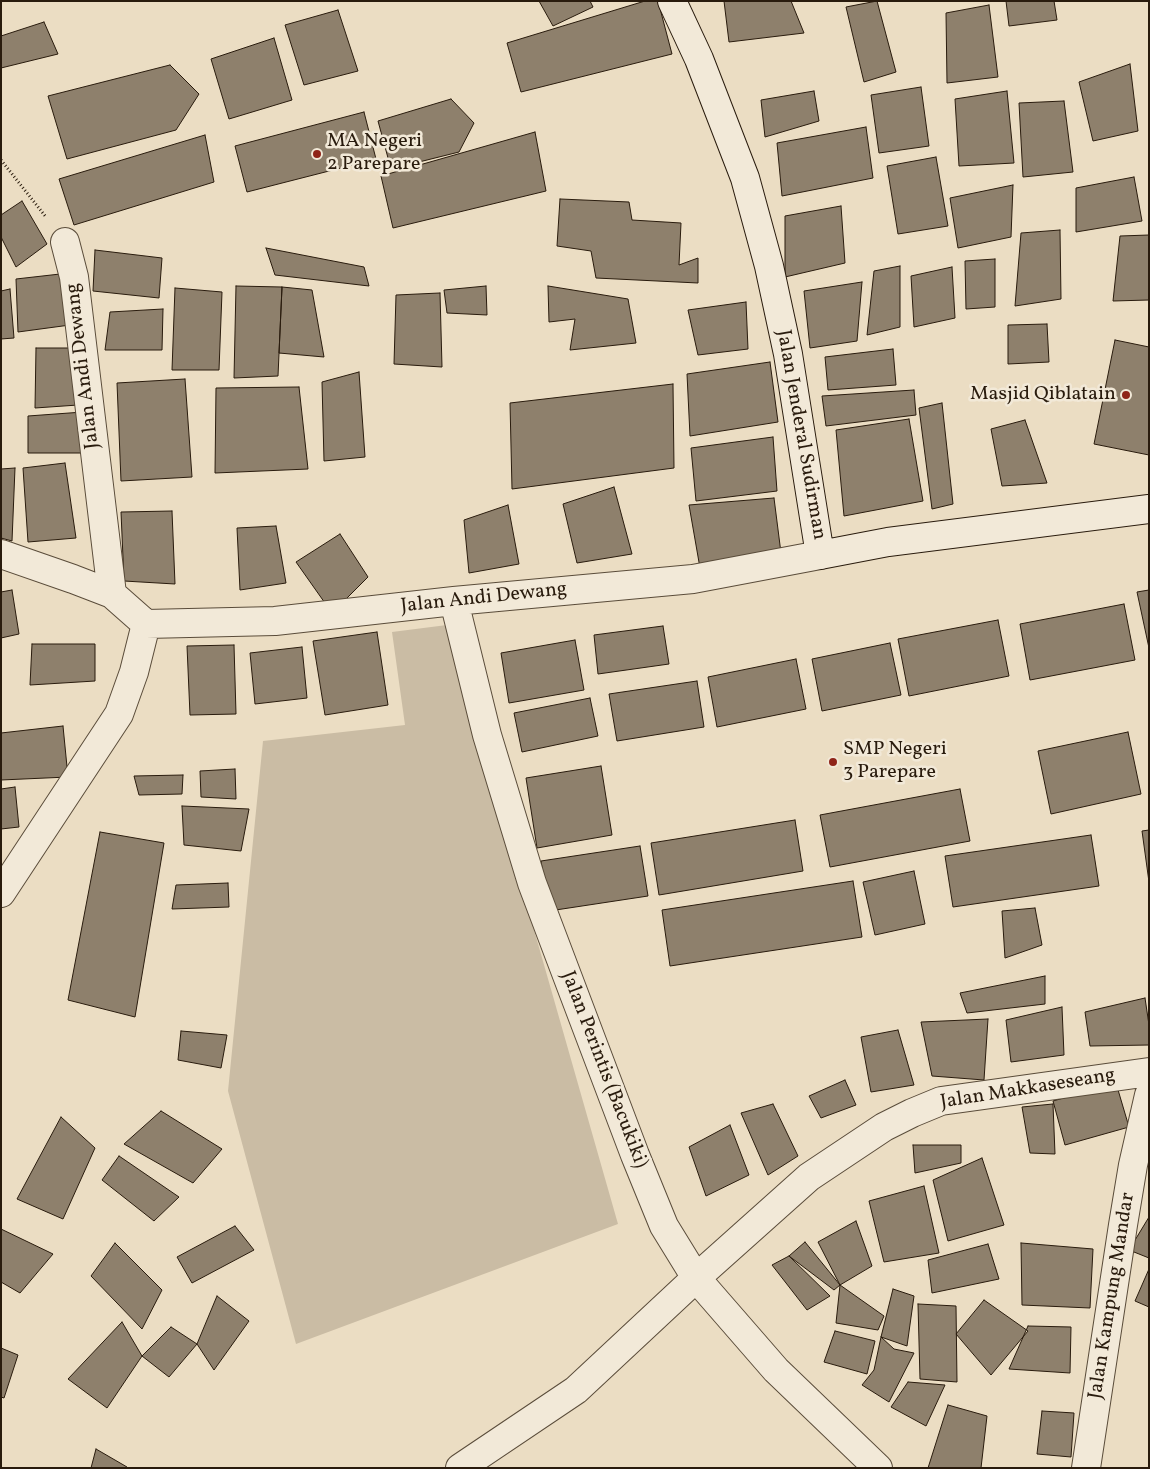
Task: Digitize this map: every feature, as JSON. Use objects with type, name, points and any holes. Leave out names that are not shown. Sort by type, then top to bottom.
[{"type":"street","name":"Jalan Jenderal Sudirman","points":[[672,1],[699,59],[745,178],[769,266],[788,354],[820,555],[888,542],[1149,509]]},
{"type":"street","name":"Jalan Andi Dewang","points":[[65,242],[74,277],[112,594]]},
{"type":"street","points":[[1,554],[112,594],[146,624],[134,672],[119,714],[1,892]]},
{"type":"street","name":"Jalan Andi Dewang","points":[[146,624],[276,621],[454,601],[693,579],[820,555]]},
{"type":"street","name":"Jalan Perintis (Bacukiki)","points":[[454,601],[487,735],[532,883],[635,1155],[664,1226],[696,1278],[776,1370],[878,1468]]},
{"type":"street","name":"Jalan Makkaseseang","points":[[460,1468],[576,1390],[696,1278],[809,1177],[884,1127],[912,1112],[941,1102],[1149,1072]]},
{"type":"street","name":"Jalan Kampung Mandar","points":[[1086,1468],[1141,1173],[1149,1095]]},
{"type":"path","points":[[1,160],[65,242]]},
{"type":"shaded area","points":[[447,625],[618,1224],[296,1344],[228,1091],[263,741],[405,725],[392,632]]},
{"type":"building","points":[[539,1],[590,1],[593,7],[553,26]]},
{"type":"building","points":[[645,1],[658,1],[672,54],[521,92],[507,43]]},
{"type":"building","points":[[724,1],[791,1],[804,33],[729,42]]},
{"type":"building","points":[[877,1],[896,72],[864,82],[846,7]]},
{"type":"building","points":[[1006,1],[1054,1],[1057,20],[1009,26]]},
{"type":"building","points":[[989,5],[998,77],[947,83],[946,13]]},
{"type":"building","points":[[338,10],[358,71],[304,85],[285,25]]},
{"type":"building","points":[[44,22],[58,54],[1,68],[1,36]]},
{"type":"building","points":[[274,38],[292,100],[229,119],[211,59]]},
{"type":"building","points":[[1130,64],[1138,131],[1093,141],[1079,82]]},
{"type":"building","points":[[170,65],[199,94],[176,130],[67,159],[48,96]]},
{"type":"building","points":[[921,87],[929,146],[879,153],[871,95]]},
{"type":"building","points":[[814,91],[819,121],[765,137],[761,100]]},
{"type":"building","points":[[1007,91],[1014,163],[959,166],[955,99]]},
{"type":"building","points":[[451,99],[474,123],[459,152],[391,169],[378,121]]},
{"type":"building","points":[[1064,101],[1073,172],[1023,177],[1019,103]]},
{"type":"building","points":[[364,112],[376,159],[247,192],[235,146]]},
{"type":"building","points":[[866,127],[873,178],[782,196],[777,143]]},
{"type":"building","points":[[535,132],[546,191],[393,228],[381,176]]},
{"type":"building","points":[[205,135],[214,182],[74,225],[59,179]]},
{"type":"building","points":[[936,157],[948,226],[898,234],[887,166]]},
{"type":"building","points":[[1134,177],[1142,221],[1076,232],[1076,188]]},
{"type":"building","points":[[1013,185],[1011,237],[958,248],[950,198]]},
{"type":"building","points":[[560,199],[629,202],[632,220],[681,223],[679,265],[698,258],[698,283],[596,278],[591,251],[557,246]]},
{"type":"building","points":[[22,201],[47,244],[16,267],[1,237],[1,215]]},
{"type":"building","points":[[841,206],[845,263],[785,277],[785,216]]},
{"type":"building","points":[[1060,230],[1061,299],[1015,306],[1021,233]]},
{"type":"building","points":[[1149,235],[1149,300],[1113,301],[1120,236]]},
{"type":"building","points":[[266,248],[364,267],[369,286],[275,275]]},
{"type":"building","points":[[95,250],[162,258],[159,298],[93,291]]},
{"type":"building","points":[[995,259],[995,307],[966,309],[965,261]]},
{"type":"building","points":[[900,266],[900,327],[867,335],[874,271]]},
{"type":"building","points":[[952,267],[955,318],[914,327],[911,276]]},
{"type":"building","points":[[69,273],[70,325],[18,332],[16,279]]},
{"type":"building","points":[[862,282],[857,341],[810,348],[804,291]]},
{"type":"building","points":[[236,286],[282,287],[278,376],[234,378]]},
{"type":"building","points":[[486,286],[487,315],[447,313],[444,290]]},
{"type":"building","points":[[548,286],[628,299],[636,343],[570,350],[575,319],[549,322]]},
{"type":"building","points":[[282,287],[312,290],[324,357],[279,353]]},
{"type":"building","points":[[175,288],[222,292],[219,370],[172,370]]},
{"type":"building","points":[[10,289],[14,338],[1,339],[1,291]]},
{"type":"building","points":[[440,293],[442,367],[394,364],[396,295]]},
{"type":"building","points":[[746,302],[748,349],[698,355],[688,310]]},
{"type":"building","points":[[163,309],[162,350],[105,350],[110,312]]},
{"type":"building","points":[[1047,324],[1049,362],[1008,364],[1008,325]]},
{"type":"building","name":"Masjid Qiblatain","points":[[1115,340],[1149,347],[1149,455],[1094,444]]},
{"type":"building","points":[[36,348],[74,348],[78,405],[35,408]]},
{"type":"building","points":[[893,349],[896,385],[828,390],[825,357]]},
{"type":"building","points":[[770,362],[778,422],[690,436],[687,374]]},
{"type":"building","points":[[359,372],[365,457],[324,461],[322,382]]},
{"type":"building","points":[[185,379],[192,477],[121,481],[117,383]]},
{"type":"building","points":[[673,384],[674,468],[512,489],[510,403]]},
{"type":"building","points":[[299,387],[308,469],[215,473],[216,388]]},
{"type":"building","points":[[914,390],[916,415],[826,426],[822,396]]},
{"type":"building","points":[[942,403],[953,504],[932,509],[919,408]]},
{"type":"building","points":[[83,412],[83,453],[28,453],[28,416]]},
{"type":"building","points":[[909,419],[923,501],[844,516],[836,430]]},
{"type":"building","points":[[1025,420],[1047,483],[1002,486],[991,429]]},
{"type":"building","points":[[773,437],[777,491],[696,501],[691,448]]},
{"type":"building","points":[[65,463],[76,538],[28,542],[23,468]]},
{"type":"building","points":[[15,468],[12,541],[1,538],[1,469]]},
{"type":"building","points":[[614,487],[632,554],[577,563],[563,504]]},
{"type":"building","points":[[774,498],[781,553],[700,568],[689,505]]},
{"type":"building","points":[[508,505],[519,564],[469,573],[464,520]]},
{"type":"building","points":[[172,511],[175,584],[124,581],[121,512]]},
{"type":"building","points":[[276,526],[286,583],[240,590],[237,528]]},
{"type":"building","points":[[340,534],[368,577],[332,613],[296,562]]},
{"type":"building","points":[[12,590],[19,634],[1,638],[1,592]]},
{"type":"building","points":[[1149,590],[1149,648],[1137,592]]},
{"type":"building","points":[[1124,604],[1135,660],[1030,680],[1020,624]]},
{"type":"building","points":[[998,620],[1009,676],[909,696],[898,639]]},
{"type":"building","points":[[663,626],[669,664],[598,674],[594,635]]},
{"type":"building","points":[[377,632],[388,705],[325,715],[313,641]]},
{"type":"building","points":[[575,640],[584,690],[509,703],[501,653]]},
{"type":"building","points":[[890,643],[901,695],[822,711],[812,659]]},
{"type":"building","points":[[32,644],[95,644],[95,681],[30,685]]},
{"type":"building","points":[[234,645],[236,714],[190,715],[187,646]]},
{"type":"building","points":[[302,647],[307,698],[255,704],[250,653]]},
{"type":"building","points":[[796,659],[806,709],[717,727],[708,677]]},
{"type":"building","points":[[697,681],[704,727],[617,741],[609,694]]},
{"type":"building","points":[[590,698],[598,736],[522,752],[514,713]]},
{"type":"building","points":[[63,726],[68,777],[1,780],[1,733]]},
{"type":"building","points":[[1128,732],[1141,794],[1051,814],[1038,751]]},
{"type":"building","points":[[601,766],[612,835],[537,848],[526,778]]},
{"type":"building","points":[[235,769],[236,799],[201,797],[200,771]]},
{"type":"building","points":[[183,775],[182,794],[139,795],[134,776]]},
{"type":"building","points":[[15,787],[19,827],[1,829],[1,789]]},
{"type":"building","points":[[960,789],[970,841],[830,867],[820,815]]},
{"type":"building","points":[[182,806],[249,809],[241,851],[184,845]]},
{"type":"building","points":[[795,820],[803,871],[659,895],[651,843]]},
{"type":"building","points":[[1149,830],[1149,882],[1142,831]]},
{"type":"building","points":[[100,832],[164,843],[135,1017],[68,1000]]},
{"type":"building","points":[[1091,835],[1099,886],[953,907],[945,856]]},
{"type":"building","points":[[640,846],[648,896],[549,911],[541,861]]},
{"type":"building","points":[[914,871],[925,924],[875,935],[863,882]]},
{"type":"building","points":[[853,881],[862,937],[670,966],[662,910]]},
{"type":"building","points":[[228,883],[229,907],[172,909],[176,885]]},
{"type":"building","points":[[1035,908],[1042,945],[1005,958],[1002,911]]},
{"type":"building","points":[[1045,976],[1045,1004],[967,1013],[960,993]]},
{"type":"building","points":[[1145,998],[1149,1025],[1149,1045],[1090,1046],[1085,1012]]},
{"type":"building","points":[[1062,1007],[1064,1055],[1011,1062],[1006,1020]]},
{"type":"building","points":[[988,1019],[984,1080],[932,1076],[921,1022]]},
{"type":"building","points":[[898,1030],[914,1085],[871,1092],[861,1037]]},
{"type":"building","points":[[181,1031],[227,1035],[221,1068],[178,1060]]},
{"type":"building","points":[[845,1080],[856,1105],[821,1118],[809,1096]]},
{"type":"building","points":[[1116,1083],[1129,1127],[1065,1145],[1053,1101]]},
{"type":"building","points":[[773,1104],[798,1156],[768,1175],[741,1113]]},
{"type":"building","points":[[1053,1104],[1055,1154],[1030,1153],[1022,1107]]},
{"type":"building","points":[[161,1111],[222,1149],[193,1183],[124,1144]]},
{"type":"building","points":[[61,1117],[95,1148],[63,1219],[17,1199]]},
{"type":"building","points":[[730,1125],[749,1175],[706,1196],[689,1147]]},
{"type":"building","points":[[913,1145],[961,1145],[961,1163],[915,1173]]},
{"type":"building","points":[[119,1156],[179,1197],[154,1221],[102,1180]]},
{"type":"building","points":[[982,1158],[1004,1225],[948,1241],[933,1180]]},
{"type":"building","points":[[924,1186],[939,1253],[884,1262],[869,1201]]},
{"type":"building","points":[[1149,1217],[1149,1258],[1129,1250]]},
{"type":"building","points":[[856,1221],[872,1266],[840,1285],[818,1242]]},
{"type":"building","points":[[235,1226],[254,1250],[192,1283],[177,1257]]},
{"type":"building","points":[[1,1229],[53,1254],[20,1293],[1,1282]]},
{"type":"building","points":[[805,1242],[840,1285],[834,1290],[789,1256]]},
{"type":"building","points":[[115,1243],[162,1290],[142,1329],[91,1276]]},
{"type":"building","points":[[1021,1243],[1093,1249],[1090,1308],[1022,1305]]},
{"type":"building","points":[[988,1244],[999,1279],[932,1293],[928,1260]]},
{"type":"building","points":[[789,1256],[830,1296],[807,1310],[772,1265]]},
{"type":"building","points":[[1149,1269],[1149,1307],[1135,1301]]},
{"type":"building","points":[[840,1285],[884,1316],[878,1330],[836,1323]]},
{"type":"building","points":[[893,1289],[914,1296],[907,1346],[881,1337]]},
{"type":"building","points":[[217,1296],[249,1321],[214,1370],[197,1344]]},
{"type":"building","points":[[984,1300],[1028,1331],[991,1375],[956,1334]]},
{"type":"building","points":[[918,1304],[956,1306],[957,1382],[920,1379]]},
{"type":"building","points":[[122,1322],[142,1356],[107,1408],[68,1379]]},
{"type":"building","points":[[1028,1326],[1071,1327],[1070,1373],[1009,1369]]},
{"type":"building","points":[[171,1327],[197,1344],[169,1377],[142,1356]]},
{"type":"building","points":[[835,1331],[875,1341],[867,1374],[824,1362]]},
{"type":"building","points":[[881,1337],[894,1349],[914,1353],[889,1402],[862,1385],[874,1370]]},
{"type":"building","points":[[1,1348],[18,1355],[4,1398],[1,1397]]},
{"type":"building","points":[[908,1382],[945,1385],[926,1426],[891,1407]]},
{"type":"building","points":[[948,1405],[987,1416],[981,1468],[928,1468]]},
{"type":"building","points":[[1042,1411],[1074,1413],[1071,1457],[1037,1454]]},
{"type":"building","points":[[96,1449],[127,1467],[91,1468]]},
{"type":"place","name":"MA Negeri 2 Parepare","points":[[317,154]]},
{"type":"place","name":"Masjid Qiblatain","points":[[1126,395]]},
{"type":"place","name":"SMP Negeri 3 Parepare","points":[[833,762]]}]
